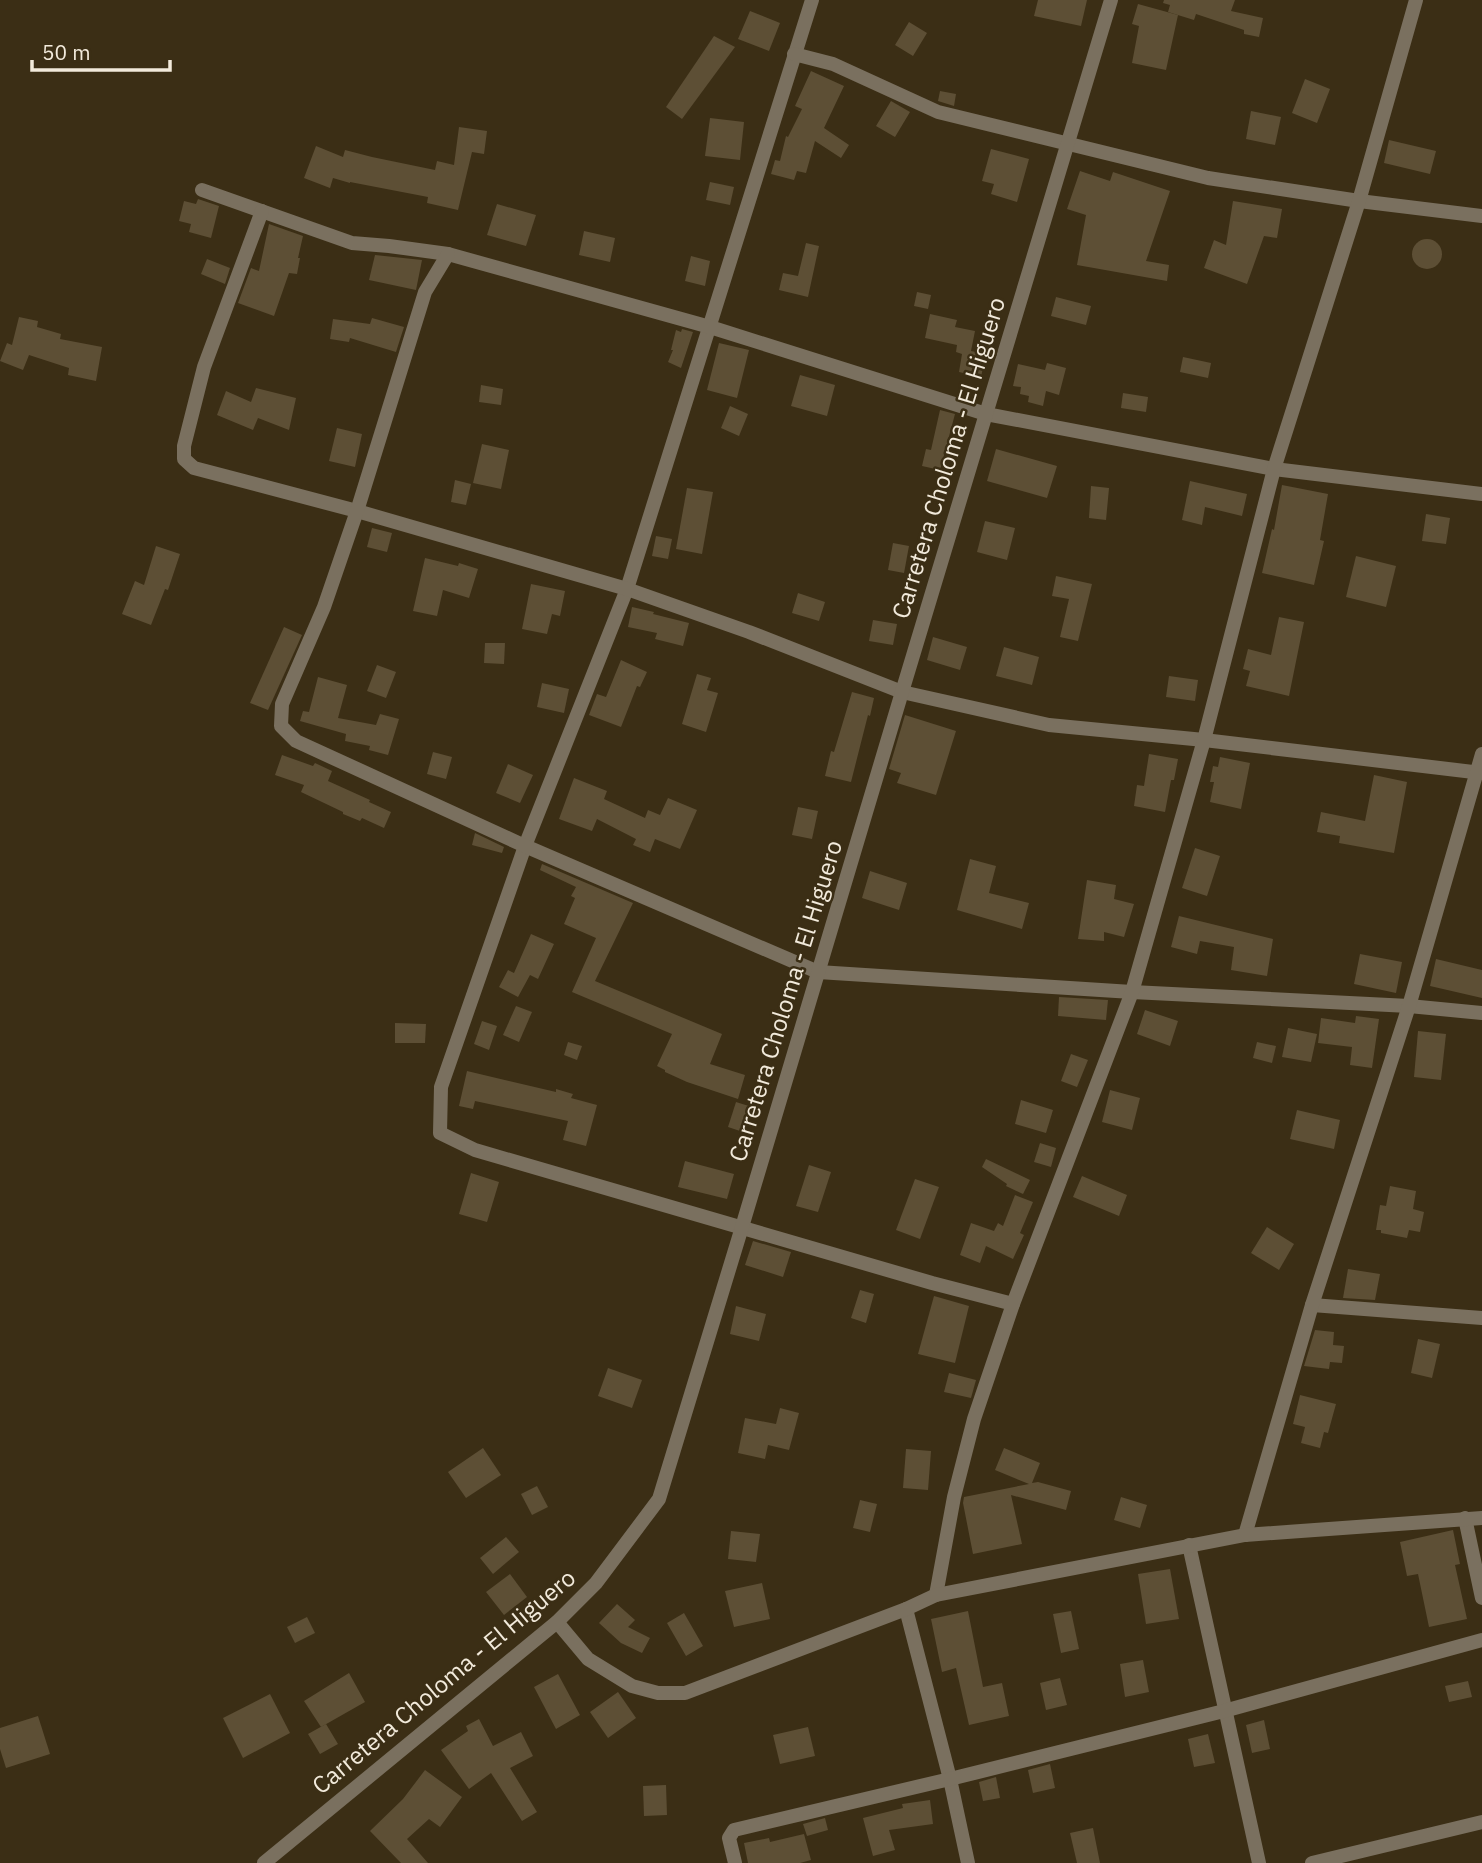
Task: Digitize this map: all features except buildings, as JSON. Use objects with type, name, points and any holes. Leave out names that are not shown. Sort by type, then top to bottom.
[{"type":"street","points":[[812,0],[627,589],[525,846],[441,1087],[440,1133],[475,1150],[932,1283],[1013,1304]]},
{"type":"street","name":"Carretera Choloma - El Higuero","points":[[264,1863],[557,1622],[596,1583],[659,1499],[1111,0]]},
{"type":"street","points":[[936,1595],[954,1497],[974,1419],[1013,1304],[1132,992],[1204,740],[1274,468],[1359,201],[1416,0]]},
{"type":"street","points":[[794,54],[834,64],[938,112],[1208,178],[1482,216]]},
{"type":"street","points":[[202,190],[352,243],[448,254],[710,327],[985,414],[1274,468],[1482,494]]},
{"type":"street","points":[[262,211],[204,367],[184,446],[184,460],[194,468],[358,511],[627,589],[749,632],[901,692],[1049,725],[1479,772]]},
{"type":"street","points":[[448,254],[425,292],[358,511],[324,607],[282,704],[281,726],[296,741],[525,846],[818,972],[1409,1006],[1482,1013]]},
{"type":"street","points":[[1245,1535],[1312,1305],[1409,1006],[1479,772],[1482,754]]},
{"type":"street","points":[[1312,1305],[1482,1318]]},
{"type":"street","points":[[1465,1518],[1482,1598]]},
{"type":"street","points":[[557,1622],[588,1660],[632,1686],[658,1693],[685,1693],[906,1609],[936,1595],[1245,1535],[1482,1518]]},
{"type":"street","points":[[1189,1545],[1259,1863]]},
{"type":"street","points":[[906,1609],[950,1779],[968,1863]]},
{"type":"street","points":[[735,1863],[729,1838],[734,1830],[1224,1711],[1482,1640]]},
{"type":"street","points":[[1312,1863],[1482,1822]]}]
